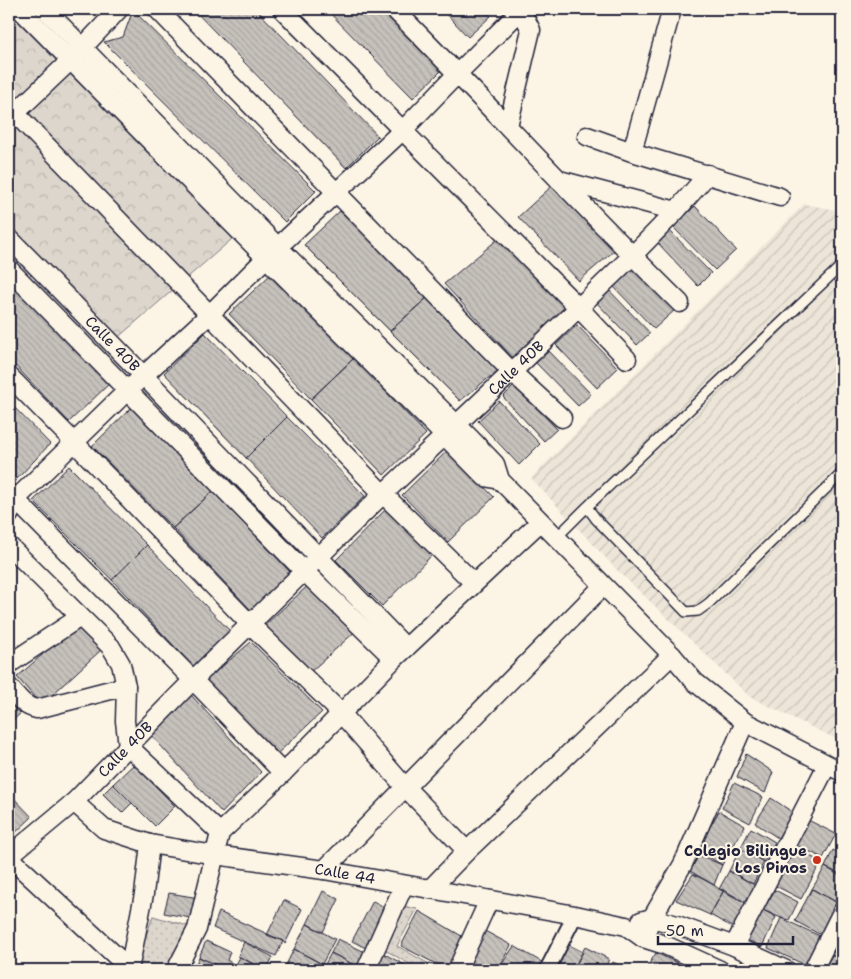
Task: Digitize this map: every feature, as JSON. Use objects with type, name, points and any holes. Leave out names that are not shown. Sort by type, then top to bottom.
[{"type":"street","points":[[20,9],[272,252],[451,430],[485,477],[500,480],[672,655],[695,682],[745,722],[835,768],[734,946]]},
{"type":"street","points":[[45,9],[83,47],[272,252]]},
{"type":"street","points":[[119,9],[71,60],[12,116],[210,314],[384,494],[474,583]]},
{"type":"street","points":[[157,9],[512,372],[562,418]]},
{"type":"street","points":[[282,9],[578,307],[627,359]]},
{"type":"street","points":[[394,9],[458,73],[632,256],[680,303]]},
{"type":"street","points":[[632,152],[672,9]]},
{"type":"street","points":[[283,773],[193,680],[11,503],[143,375],[210,314],[272,252],[403,130],[519,10],[531,30],[508,126]]},
{"type":"street","points":[[587,136],[632,152],[780,197]]},
{"type":"street","name":"Calle 40B","points":[[9,856],[74,802],[193,680],[304,571],[632,256],[676,211],[708,174]]},
{"type":"street","points":[[560,180],[676,211]]},
{"type":"street","name":"Calle 40B","points":[[9,238],[318,558],[400,654]]},
{"type":"street","name":"Calle 40B","points":[[9,269],[304,571],[400,654]]},
{"type":"street","points":[[9,376],[250,624],[341,713],[405,787],[467,851]]},
{"type":"street","points":[[176,970],[197,929],[220,833],[283,773],[400,654],[540,522]]},
{"type":"street","points":[[9,546],[111,647],[121,664],[126,686],[125,721],[128,746],[220,833]]},
{"type":"street","points":[[324,870],[603,586]]},
{"type":"street","points":[[9,664],[80,617]]},
{"type":"street","points":[[430,889],[467,851],[672,655]]},
{"type":"street","points":[[9,687],[23,703],[30,708],[38,709],[126,686]]},
{"type":"street","points":[[642,938],[683,864],[745,722]]},
{"type":"street","name":"Calle 44","points":[[74,802],[104,828],[150,844],[324,870],[575,915],[626,926],[642,938],[665,945],[720,970]]},
{"type":"street","points":[[130,969],[144,894],[150,844]]},
{"type":"street","points":[[9,856],[130,969]]},
{"type":"street","points":[[366,970],[404,885]]},
{"type":"street","points":[[457,970],[489,900]]},
{"type":"street","points":[[813,970],[842,912]]},
{"type":"street","points":[[547,970],[575,915]]},
{"type":"street","points":[[652,918],[734,946],[786,970]]},
{"type":"street","name":"Calle 44","points":[[626,926],[652,918]]},
{"type":"lane","points":[[556,538],[842,265]]},
{"type":"lane","points":[[587,507],[596,519],[686,612],[698,611],[709,603],[842,473]]},
{"type":"shaded area","points":[[804,204],[842,211],[842,737],[834,738],[750,697],[616,569],[531,478]]},
{"type":"green space","points":[[9,9],[63,59],[239,233],[115,340],[9,231]]},
{"type":"green space","points":[[398,905],[417,909],[397,946],[440,970],[420,970],[378,946]]},
{"type":"green space","points":[[153,916],[195,928],[174,970],[134,970]]},
{"type":"building","points":[[193,9],[256,9],[378,136],[346,168]]},
{"type":"building","points":[[326,9],[380,9],[441,71],[413,98]]},
{"type":"building","points":[[442,9],[484,9],[491,16],[468,37]]},
{"type":"building","points":[[133,10],[316,191],[285,222],[104,42],[123,37]]},
{"type":"building","points":[[553,185],[615,250],[579,281],[518,217]]},
{"type":"building","points":[[695,206],[736,250],[715,270],[673,227]]},
{"type":"building","points":[[340,211],[430,295],[390,331],[304,245]]},
{"type":"building","points":[[669,230],[711,273],[698,286],[657,242]]},
{"type":"building","points":[[498,239],[571,309],[516,361],[444,284]]},
{"type":"building","points":[[634,266],[676,309],[654,329],[613,286]]},
{"type":"building","points":[[272,273],[354,358],[311,399],[229,314]]},
{"type":"building","points":[[9,278],[109,384],[69,422],[9,359]]},
{"type":"building","points":[[608,289],[650,333],[637,345],[596,302]]},
{"type":"building","points":[[430,295],[502,367],[460,401],[390,331]]},
{"type":"building","points":[[577,325],[618,368],[597,388],[556,345]]},
{"type":"building","points":[[205,333],[287,417],[246,458],[164,373]]},
{"type":"building","points":[[549,351],[591,394],[578,406],[536,363]]},
{"type":"building","points":[[354,358],[426,434],[384,475],[311,399]]},
{"type":"building","points":[[515,385],[557,429],[544,441],[503,397]]},
{"type":"building","points":[[499,401],[540,444],[519,465],[478,421]]},
{"type":"building","points":[[9,402],[50,444],[17,479],[9,471]]},
{"type":"building","points":[[132,407],[213,491],[173,528],[92,446]]},
{"type":"building","points":[[287,417],[365,496],[322,538],[246,458]]},
{"type":"building","points":[[448,450],[494,497],[448,542],[402,495]]},
{"type":"building","points":[[69,466],[147,545],[112,580],[33,501]]},
{"type":"building","points":[[213,491],[290,572],[251,610],[173,528]]},
{"type":"building","points":[[386,509],[432,555],[382,606],[336,560]]},
{"type":"building","points":[[147,545],[230,631],[193,666],[112,580]]},
{"type":"building","points":[[313,581],[357,630],[309,673],[265,625]]},
{"type":"building","points":[[77,624],[101,650],[41,705],[17,677]]},
{"type":"building","points":[[251,642],[322,712],[278,753],[205,681]]},
{"type":"building","points":[[191,695],[261,772],[222,813],[150,734]]},
{"type":"building","points":[[9,699],[22,712],[9,724]]},
{"type":"building","points":[[746,754],[773,772],[765,793],[737,777]]},
{"type":"building","points":[[134,764],[175,806],[155,826],[113,784]]},
{"type":"building","points":[[734,783],[763,797],[750,823],[722,808]]},
{"type":"building","points":[[113,784],[132,803],[122,813],[103,794]]},
{"type":"building","points":[[9,793],[32,817],[9,839]]},
{"type":"building","points":[[771,798],[794,813],[778,838],[755,823]]},
{"type":"building","points":[[719,811],[745,826],[722,865],[697,850]]},
{"type":"building","points":[[808,820],[836,834],[823,858],[796,845]]},
{"type":"building","points":[[751,828],[775,842],[764,862],[740,849]]},
{"type":"building","points":[[793,847],[821,862],[801,899],[774,885]]},
{"type":"building","points":[[740,849],[764,862],[753,884],[729,871]]},
{"type":"building","points":[[833,850],[842,855],[842,875],[825,867]]},
{"type":"building","points":[[699,855],[722,865],[714,885],[690,871]]},
{"type":"building","points":[[825,867],[842,877],[842,893],[838,903],[812,889]]},
{"type":"building","points":[[729,871],[757,886],[748,904],[719,889]]},
{"type":"building","points":[[693,874],[724,890],[710,915],[676,900]]},
{"type":"building","points":[[812,889],[838,903],[821,935],[795,921]]},
{"type":"building","points":[[724,890],[748,904],[734,928],[710,915]]},
{"type":"building","points":[[775,890],[798,902],[789,920],[763,910]]},
{"type":"building","points":[[323,891],[339,899],[323,932],[307,924]]},
{"type":"building","points":[[169,893],[199,898],[196,919],[164,913]]},
{"type":"building","points":[[284,900],[302,909],[285,944],[283,941],[267,935]]},
{"type":"building","points":[[373,901],[390,910],[370,950],[352,941]]},
{"type":"building","points":[[763,910],[776,917],[762,947],[746,939]]},
{"type":"building","points":[[419,911],[465,938],[448,970],[401,946]]},
{"type":"building","points":[[219,912],[283,941],[276,956],[213,928]]},
{"type":"building","points":[[781,918],[824,938],[810,967],[768,948]]},
{"type":"building","points":[[307,924],[335,939],[322,964],[294,949]]},
{"type":"building","points":[[481,929],[511,945],[498,970],[486,970],[465,960]]},
{"type":"building","points":[[842,935],[842,961],[832,955]]},
{"type":"building","points":[[338,939],[367,953],[360,968],[331,953]]},
{"type":"building","points":[[206,941],[230,952],[227,960],[235,965],[233,970],[227,970],[199,957]]},
{"type":"building","points":[[244,942],[273,957],[266,970],[238,956]]},
{"type":"building","points":[[567,944],[583,952],[573,970],[559,970],[554,967]]},
{"type":"building","points":[[514,946],[545,964],[542,970],[498,970]]},
{"type":"building","points":[[585,947],[609,959],[604,970],[573,970]]},
{"type":"building","points":[[294,949],[322,964],[319,970],[290,970],[285,967]]},
{"type":"building","points":[[381,952],[412,970],[378,970],[373,968]]},
{"type":"building","points":[[331,953],[360,968],[359,970],[328,970],[323,968]]},
{"type":"building","points":[[656,953],[684,966],[682,970],[654,970],[647,967]]},
{"type":"building","points":[[832,955],[842,961],[842,970],[824,970]]},
{"type":"building","points":[[199,957],[227,970],[193,970]]},
{"type":"building","points":[[240,957],[264,970],[233,970]]},
{"type":"building","points":[[613,962],[629,970],[609,970]]},
{"type":"place","name":"Colegio Bilingue Los Pinos","points":[[817,860]]}]
